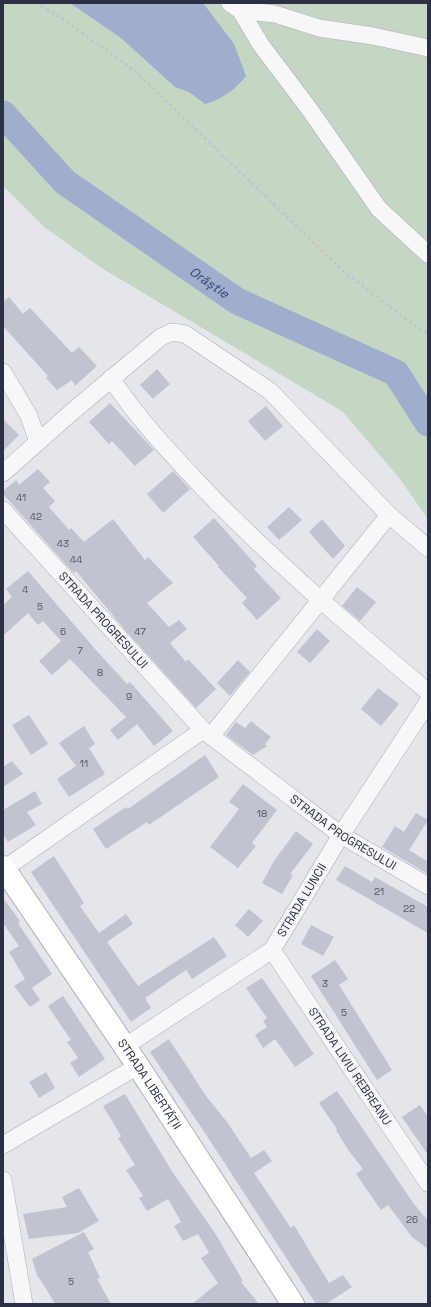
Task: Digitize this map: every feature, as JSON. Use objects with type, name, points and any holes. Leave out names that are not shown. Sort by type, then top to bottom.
[{"type":"street","points":[[235,6],[275,14],[319,28],[373,36],[428,48]]},
{"type":"street","points":[[235,6],[261,46],[310,110],[379,209],[428,254]]},
{"type":"street","points":[[3,473],[111,378],[161,337],[172,332],[185,334],[270,391],[389,515],[428,548]]},
{"type":"street","points":[[3,372],[29,416],[38,442]]},
{"type":"street","points":[[111,378],[132,408],[194,478],[249,536],[319,601],[428,692]]},
{"type":"street","name":"STRADA PROGRESULUI","points":[[3,510],[207,733],[341,836],[428,886]]},
{"type":"street","points":[[4,868],[207,733],[319,601],[389,515]]},
{"type":"street","name":"STRADA LUNCII","points":[[124,1047],[272,950],[341,836],[426,708]]},
{"type":"street","name":"STRADA LIBERTĂȚII","points":[[4,868],[138,1066],[293,1304]]},
{"type":"street","name":"STRADA LIVIU REBREANU","points":[[272,950],[428,1183]]},
{"type":"street","points":[[3,1145],[52,1118],[138,1066]]},
{"type":"street","points":[[3,1180],[24,1304]]},
{"type":"path","points":[[36,3],[60,17],[136,72],[210,146],[342,270],[411,323],[428,334]]},
{"type":"green space","points":[[3,3],[428,3],[428,519],[400,479],[342,411],[103,269],[44,227],[3,186]]},
{"type":"water","points":[[70,3],[203,3],[234,44],[246,76],[227,94],[217,100],[205,104],[189,92],[175,87],[121,38]]},
{"type":"building","points":[[9,297],[23,314],[30,308],[72,353],[79,347],[97,366],[75,386],[72,380],[57,390],[46,378],[48,376],[3,326],[3,302]]},
{"type":"building","points":[[157,369],[170,384],[153,399],[140,385]]},
{"type":"building","points":[[110,403],[154,450],[135,466],[112,441],[109,444],[89,422]]},
{"type":"building","points":[[266,406],[283,426],[265,441],[248,421]]},
{"type":"building","points":[[3,419],[19,435],[3,451]]},
{"type":"building","points":[[38,469],[50,482],[43,488],[55,501],[49,507],[69,530],[71,528],[84,542],[113,519],[145,560],[148,557],[173,583],[147,603],[169,627],[179,620],[187,629],[170,643],[186,662],[188,659],[216,689],[196,708],[125,630],[76,571],[74,573],[69,568],[3,494],[3,491],[16,480],[19,485]]},
{"type":"building","points":[[173,471],[190,489],[163,513],[147,494]]},
{"type":"building","points":[[289,507],[302,520],[279,540],[267,527]]},
{"type":"building","points":[[214,518],[257,566],[254,569],[281,598],[257,620],[242,603],[247,598],[193,537]]},
{"type":"building","points":[[322,519],[345,546],[333,559],[309,532]]},
{"type":"building","points":[[28,571],[95,649],[127,684],[130,682],[173,731],[154,746],[137,724],[118,740],[110,730],[126,717],[70,659],[52,675],[39,661],[61,641],[43,621],[38,625],[28,613],[3,636],[3,605],[12,597],[6,589]]},
{"type":"building","points":[[357,587],[376,602],[360,621],[342,606]]},
{"type":"building","points":[[317,629],[330,641],[310,663],[297,652]]},
{"type":"building","points":[[238,660],[250,672],[230,696],[217,683]]},
{"type":"building","points":[[378,688],[399,704],[381,726],[361,709]]},
{"type":"building","points":[[29,715],[48,744],[31,755],[12,725]]},
{"type":"building","points":[[251,721],[271,737],[265,744],[267,746],[253,755],[226,735],[236,722],[245,728]]},
{"type":"building","points":[[84,726],[95,744],[89,748],[105,774],[69,797],[57,779],[76,766],[59,743]]},
{"type":"building","points":[[205,755],[219,777],[149,825],[147,822],[106,849],[93,829],[126,807],[128,809]]},
{"type":"building","points":[[12,761],[23,774],[3,787],[3,767]]},
{"type":"building","points":[[243,784],[277,810],[252,843],[256,846],[238,868],[210,847],[239,809],[229,802]]},
{"type":"building","points":[[35,791],[42,804],[27,812],[36,825],[8,842],[3,834],[3,810]]},
{"type":"building","points":[[416,813],[428,820],[409,850],[428,862],[428,874],[382,847],[395,826],[404,832]]},
{"type":"building","points":[[296,831],[313,844],[290,874],[293,875],[282,894],[262,883],[274,861]]},
{"type":"building","points":[[54,856],[84,903],[80,906],[99,933],[126,914],[133,924],[107,942],[138,986],[214,937],[227,956],[192,979],[186,970],[145,998],[151,1008],[131,1022],[31,872]]},
{"type":"building","points":[[345,866],[372,882],[375,877],[428,907],[428,933],[336,880]]},
{"type":"building","points":[[3,898],[20,921],[18,923],[52,974],[32,988],[40,1000],[30,1007],[14,986],[25,979],[9,952],[19,946],[3,923]]},
{"type":"building","points":[[249,909],[263,921],[248,937],[235,925]]},
{"type":"building","points":[[311,925],[334,937],[323,956],[301,944]]},
{"type":"building","points":[[335,960],[348,979],[339,985],[392,1070],[377,1080],[311,976]]},
{"type":"building","points":[[262,978],[314,1054],[295,1067],[275,1039],[263,1048],[255,1035],[267,1027],[263,1021],[267,1018],[246,988]]},
{"type":"building","points":[[63,996],[105,1059],[79,1077],[70,1063],[78,1058],[67,1042],[71,1040],[48,1006]]},
{"type":"building","points":[[169,1039],[206,1096],[227,1122],[251,1158],[264,1150],[272,1161],[254,1173],[291,1228],[294,1225],[329,1283],[343,1275],[352,1287],[326,1304],[316,1304],[207,1136],[150,1052]]},
{"type":"building","points":[[46,1072],[55,1088],[39,1098],[29,1082]]},
{"type":"building","points":[[337,1091],[414,1204],[428,1221],[428,1249],[412,1237],[388,1205],[381,1210],[356,1174],[363,1169],[349,1151],[336,1130],[337,1129],[319,1103]]},
{"type":"building","points":[[125,1094],[173,1173],[215,1233],[243,1281],[241,1282],[259,1304],[192,1304],[218,1283],[201,1258],[209,1253],[198,1234],[183,1241],[174,1226],[181,1222],[168,1199],[147,1211],[139,1198],[143,1196],[126,1170],[135,1165],[118,1138],[121,1136],[103,1106]]},
{"type":"building","points":[[420,1105],[428,1117],[428,1155],[402,1117]]},
{"type":"building","points":[[79,1188],[99,1221],[78,1233],[29,1239],[23,1214],[67,1207],[62,1197]]},
{"type":"building","points":[[84,1232],[94,1249],[88,1252],[100,1278],[97,1279],[111,1304],[55,1304],[39,1277],[38,1278],[32,1259]]},
{"type":"waterway","name":"Orăștie","points":[[3,114],[65,182],[237,301],[396,373],[428,423]]}]
